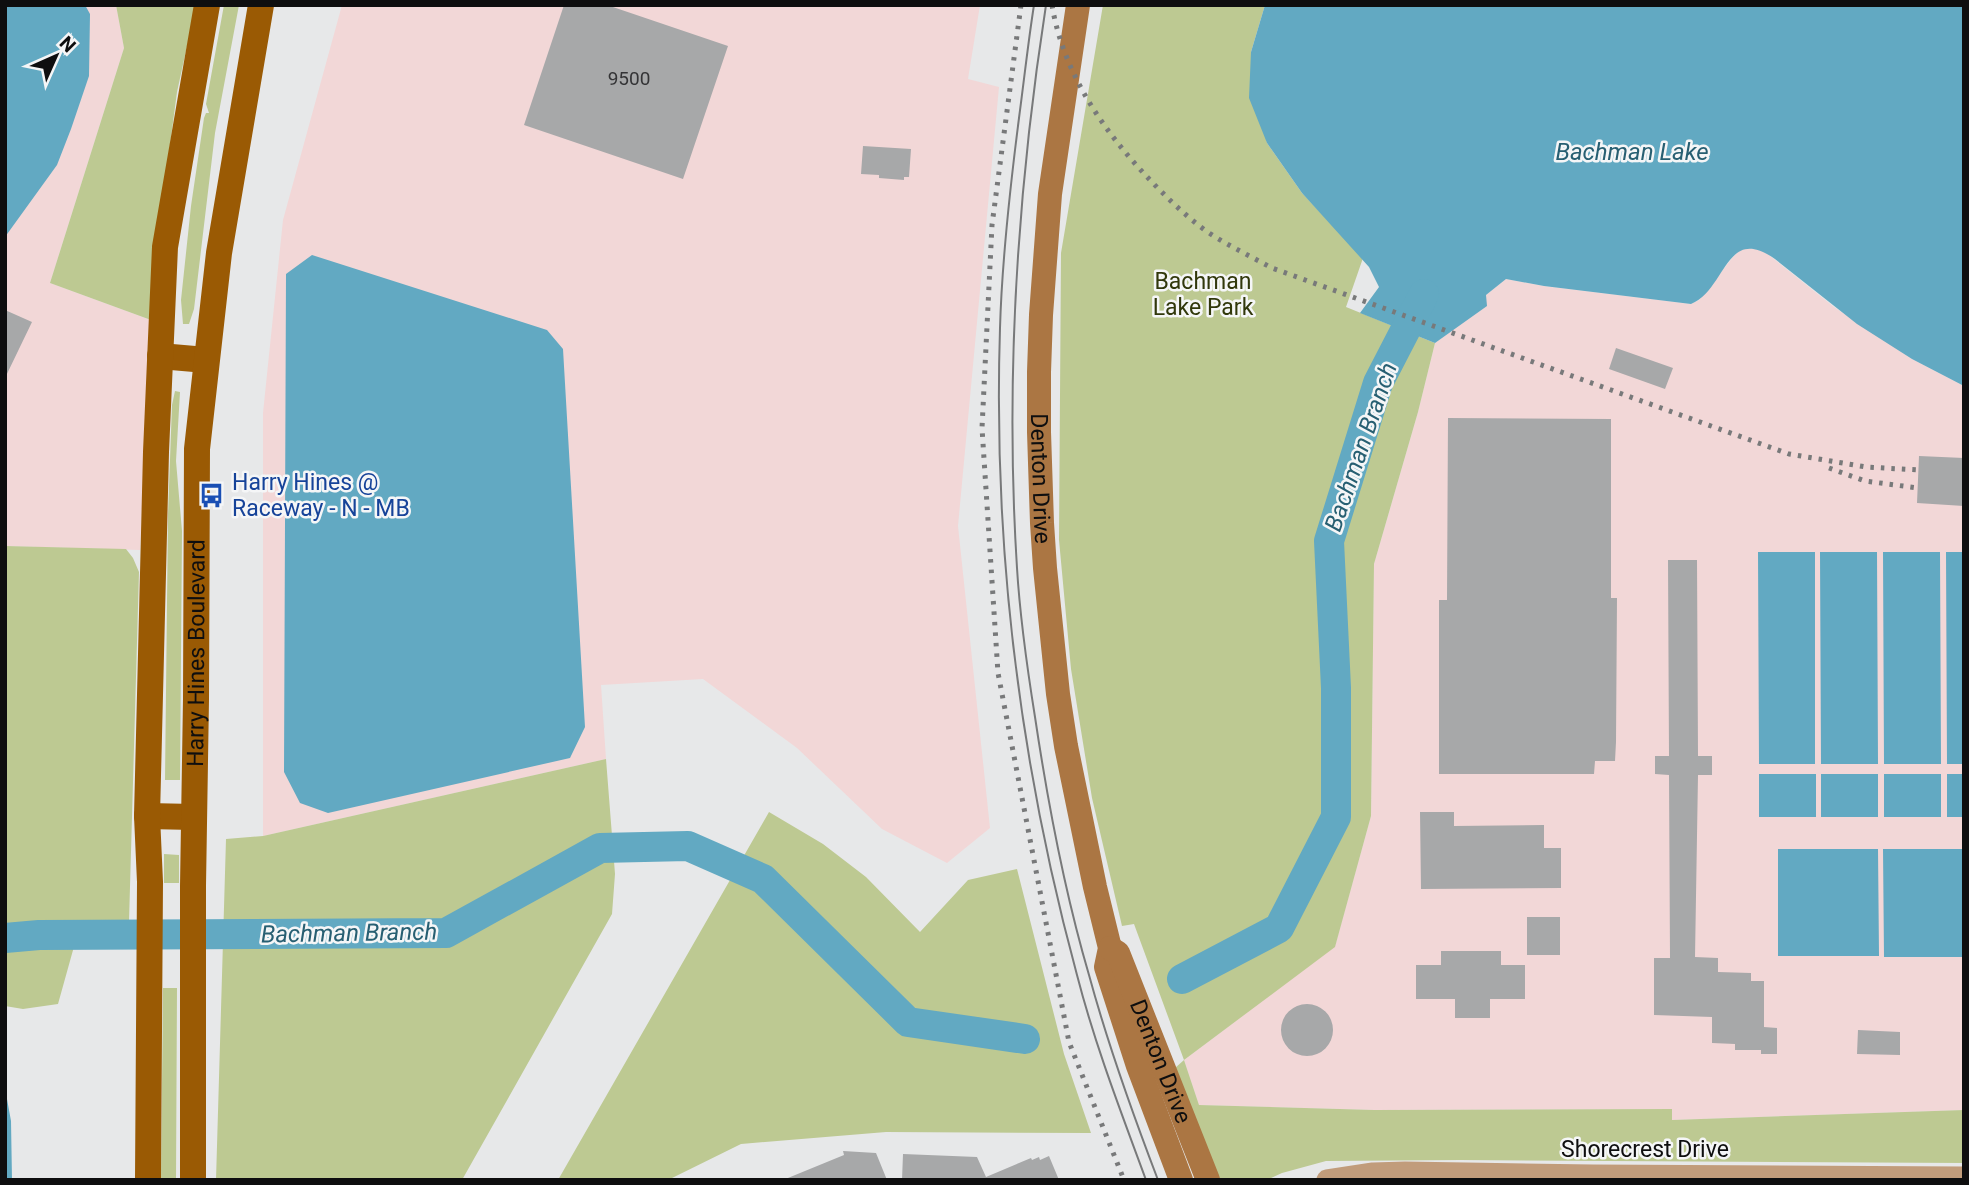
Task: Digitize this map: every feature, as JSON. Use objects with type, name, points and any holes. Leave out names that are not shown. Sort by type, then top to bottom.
[{"type":"main road","name":"Harry Hines Boulevard","points":[[148,1180],[148,816],[156,452],[165,247],[207,5]]},
{"type":"main road","name":"Harry Hines Boulevard","points":[[193,1180],[197,449],[219,253],[261,5]]},
{"type":"main road","name":"Denton Drive","points":[[1078,5],[1048,212],[1039,361],[1042,523],[1058,694],[1074,791],[1110,948],[1106,967],[1208,1180]]},
{"type":"main road","points":[[160,356],[206,360]]},
{"type":"main road","points":[[148,816],[194,817]]},
{"type":"main road","name":"Denton Drive","points":[[1150,1062],[1181,1180]]},
{"type":"street","name":"Shorecrest Drive","points":[[1327,1180],[1373,1173],[1405,1172],[1964,1177]]},
{"type":"shaded area","points":[[5,5],[116,5],[124,48],[50,283],[151,320],[140,550],[5,546]]},
{"type":"shaded area","points":[[342,5],[980,5],[968,79],[999,87],[958,526],[990,828],[947,863],[882,829],[797,748],[703,679],[601,685],[606,759],[263,836],[263,413],[283,220]]},
{"type":"shaded area","points":[[1748,247],[1764,251],[1834,307],[1912,359],[1964,386],[1964,1110],[1672,1120],[1672,1109],[1374,1110],[1199,1105],[1184,1060],[1335,946],[1371,816],[1374,564],[1435,343],[1486,306],[1486,295],[1506,279],[1691,304],[1699,300],[1741,249]]},
{"type":"green space","points":[[116,5],[196,5],[177,92],[156,250],[151,320],[50,283],[124,48]]},
{"type":"green space","points":[[224,5],[239,5],[215,133],[194,309],[189,324],[183,324],[181,300],[191,206],[204,118],[206,113],[209,113],[206,104]]},
{"type":"green space","name":"Bachman Lake Park","points":[[1103,5],[1265,5],[1251,52],[1267,143],[1302,193],[1363,258],[1346,307],[1435,343],[1374,564],[1371,816],[1335,947],[1184,1060],[1134,924],[1122,926],[1092,798],[1071,669],[1059,540],[1061,253]]},
{"type":"green space","points":[[175,391],[180,392],[176,461],[182,531],[180,780],[165,780],[168,514],[172,405]]},
{"type":"green space","points":[[5,546],[126,549],[139,572],[129,922],[80,925],[58,1004],[23,1009],[5,1006]]},
{"type":"green space","points":[[606,759],[615,874],[612,914],[462,1180],[216,1180],[226,839],[263,836]]},
{"type":"green space","points":[[769,812],[823,844],[866,877],[920,932],[968,880],[1017,869],[1064,1054],[1091,1133],[886,1132],[741,1144],[668,1180],[558,1180]]},
{"type":"green space","points":[[164,854],[179,855],[179,883],[164,883]]},
{"type":"green space","points":[[163,988],[177,988],[176,1180],[161,1180]]},
{"type":"green space","points":[[1184,1060],[1199,1105],[1374,1110],[1672,1109],[1672,1120],[1964,1110],[1964,1163],[1326,1161],[1267,1180],[1217,1180],[1175,1068]]},
{"type":"water","points":[[5,5],[85,5],[90,14],[89,76],[71,129],[57,165],[5,237]]},
{"type":"water","name":"Bachman Lake","points":[[1265,5],[1964,5],[1964,386],[1912,359],[1857,324],[1775,259],[1759,250],[1746,249],[1736,254],[1703,296],[1691,304],[1506,279],[1486,295],[1487,306],[1435,343],[1360,313],[1379,287],[1369,267],[1302,193],[1267,143],[1249,98],[1251,52]]},
{"type":"water","points":[[312,255],[547,330],[563,349],[585,727],[570,758],[328,813],[300,803],[284,772],[286,274]]},
{"type":"water","points":[[1758,552],[1815,552],[1815,764],[1759,764]]},
{"type":"water","points":[[1820,552],[1877,552],[1878,764],[1821,764]]},
{"type":"water","points":[[1883,552],[1940,552],[1941,764],[1884,764]]},
{"type":"water","points":[[1946,552],[1964,552],[1964,764],[1947,764]]},
{"type":"water","points":[[1759,774],[1816,774],[1816,817],[1759,817]]},
{"type":"water","points":[[1821,774],[1878,774],[1878,817],[1821,817]]},
{"type":"water","points":[[1884,774],[1941,774],[1941,817],[1884,817]]},
{"type":"water","points":[[1947,774],[1964,774],[1964,817],[1947,817]]},
{"type":"water","points":[[1778,849],[1878,849],[1879,956],[1778,956]]},
{"type":"water","points":[[1883,849],[1964,849],[1964,957],[1884,957]]},
{"type":"water","points":[[5,1088],[11,1121],[12,1180],[5,1180]]},
{"type":"building","points":[[564,5],[607,5],[728,46],[683,179],[524,125]]},
{"type":"building","points":[[863,146],[911,149],[909,177],[904,177],[904,180],[861,174]]},
{"type":"building","points":[[5,310],[32,322],[5,378]]},
{"type":"building","points":[[1616,348],[1673,368],[1665,389],[1609,369]]},
{"type":"building","points":[[1448,418],[1611,419],[1611,598],[1617,598],[1616,742],[1615,761],[1595,761],[1594,774],[1439,774],[1439,600],[1447,600]]},
{"type":"building","points":[[1919,456],[1964,458],[1964,506],[1917,503]]},
{"type":"building","points":[[1668,560],[1697,560],[1698,756],[1712,756],[1712,775],[1698,775],[1695,957],[1718,958],[1718,972],[1751,973],[1751,981],[1764,981],[1764,1027],[1777,1028],[1777,1054],[1761,1054],[1761,1050],[1735,1050],[1735,1044],[1712,1043],[1712,1017],[1654,1015],[1654,958],[1670,958],[1669,775],[1655,774],[1655,756],[1669,756]]},
{"type":"building","points":[[1420,812],[1454,812],[1454,826],[1544,825],[1544,848],[1561,848],[1561,888],[1421,889]]},
{"type":"building","points":[[1527,917],[1560,917],[1560,955],[1527,955]]},
{"type":"building","points":[[1441,951],[1501,951],[1501,965],[1525,965],[1525,999],[1490,999],[1490,1018],[1455,1018],[1455,999],[1416,999],[1416,965],[1441,965]]},
{"type":"building","points":[[1307,1004],[1326,1011],[1333,1030],[1326,1049],[1307,1056],[1288,1049],[1281,1030],[1288,1011]]},
{"type":"building","points":[[1858,1030],[1900,1032],[1900,1055],[1857,1054]]},
{"type":"building","points":[[843,1151],[876,1153],[887,1180],[783,1180],[844,1155]]},
{"type":"building","points":[[903,1154],[977,1157],[986,1177],[1031,1158],[1032,1160],[1039,1157],[1040,1160],[1049,1156],[1059,1180],[902,1180]]},
{"type":"waterway","name":"Bachman Branch","points":[[1182,979],[1279,928],[1336,817],[1336,688],[1329,541],[1378,383],[1424,294]]},
{"type":"waterway","name":"Bachman Branch","points":[[5,938],[39,935],[446,933],[600,848],[688,846],[763,879],[908,1022],[1025,1039]]},
{"type":"tram line","points":[[1034,5],[1010,197],[1001,302],[999,410],[1006,573],[1026,735],[1057,896],[1092,1027],[1146,1180]]},
{"type":"tram line","points":[[1046,5],[1028,145],[1016,286],[1012,427],[1020,605],[1045,782],[1072,911],[1112,1053],[1158,1180]]},
{"type":"railway","points":[[1021,5],[992,225],[982,428],[998,673],[1069,1042],[1124,1180]]},
{"type":"railway","points":[[1052,5],[1057,30],[1076,78],[1117,142],[1151,181],[1206,231],[1272,268],[1789,454],[1866,467],[1919,470]]},
{"type":"railway","points":[[1829,468],[1865,481],[1918,488]]},
{"type":"place","name":"Harry Hines @ Raceway - N - MB","points":[[212,495]]}]
